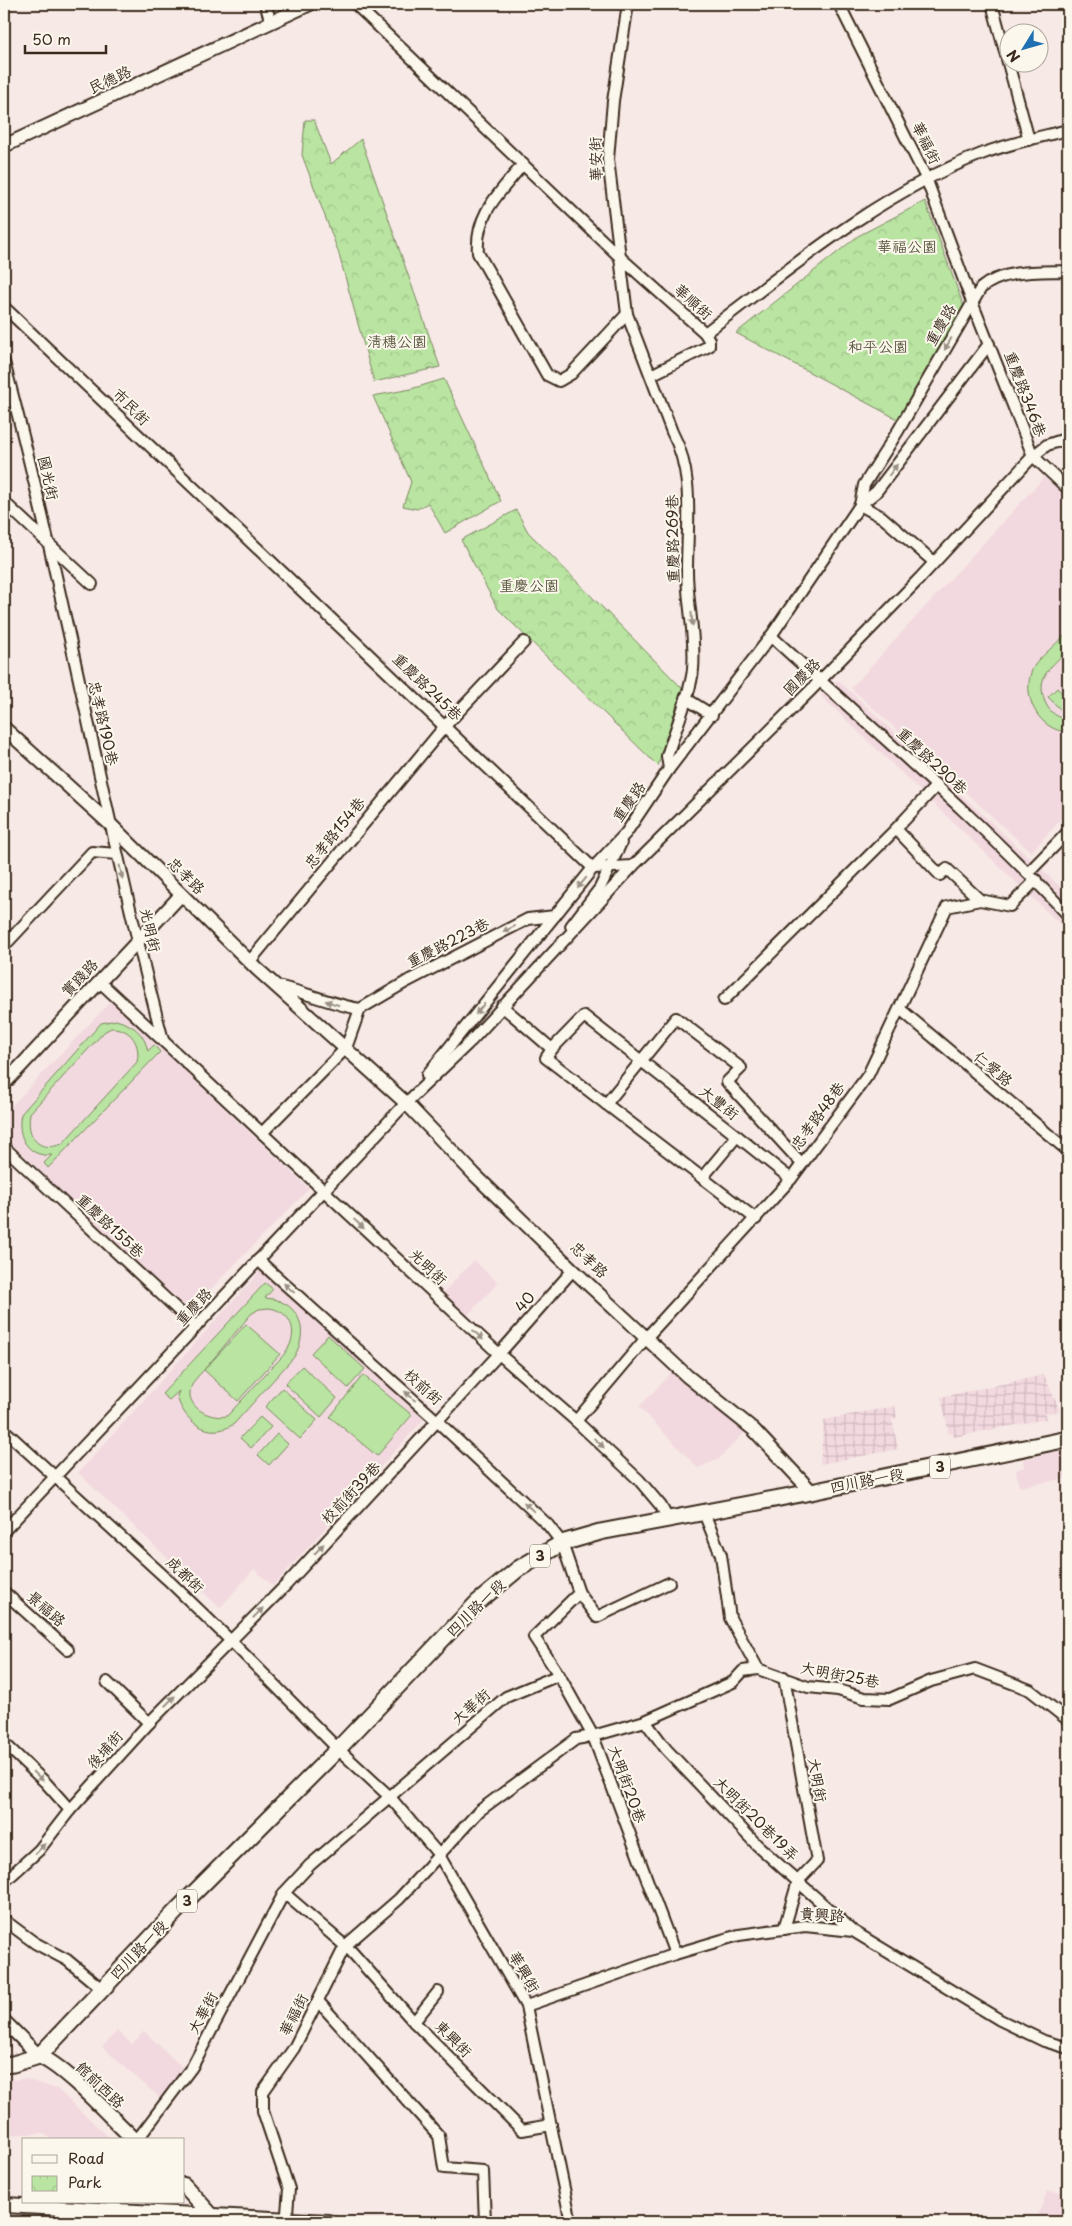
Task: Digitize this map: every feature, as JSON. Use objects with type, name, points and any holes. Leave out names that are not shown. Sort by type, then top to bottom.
[{"type":"main road","name":"四川路一段","points":[[40,2056],[223,1863],[338,1749],[478,1602],[518,1568],[562,1543],[600,1532],[812,1492],[1068,1439]]},
{"type":"main road","name":"館前西路","points":[[40,2056],[49,2060],[64,2073],[134,2138]]},
{"type":"main road","points":[[4,2065],[40,2056]]},
{"type":"main road","points":[[185,2186],[212,2219]]},
{"type":"main road","points":[[4,2205],[212,2219],[330,2222]]},
{"type":"street","points":[[265,4],[271,22]]},
{"type":"street","name":"民德路","points":[[4,146],[310,4]]},
{"type":"street","name":"華順街","points":[[355,4],[622,259],[705,333],[845,227],[926,178],[985,152],[1068,130]]},
{"type":"street","name":"華安街","points":[[627,314],[622,259],[608,159],[613,101],[628,4]]},
{"type":"street","name":"華福街","points":[[839,4],[926,178],[972,302]]},
{"type":"street","points":[[992,4],[1029,140]]},
{"type":"street","points":[[524,164],[486,210],[477,237],[478,253],[547,375],[559,381],[571,374],[627,314]]},
{"type":"street","points":[[972,302],[981,288],[995,279],[1025,272],[1068,271]]},
{"type":"street","name":"重慶路","points":[[406,1102],[593,868],[626,833],[669,769],[771,636],[860,505],[876,492],[989,344],[972,302]]},
{"type":"street","name":"重慶路","points":[[860,505],[864,486],[972,302]]},
{"type":"street","name":"市民街","points":[[4,306],[237,529]]},
{"type":"street","name":"重慶路269巷","points":[[627,314],[672,432],[678,443],[685,469],[688,491],[687,571],[694,645],[693,671],[666,756],[669,769]]},
{"type":"street","points":[[651,375],[709,346],[709,340],[705,333]]},
{"type":"street","name":"重慶路346巷","points":[[989,344],[1033,456]]},
{"type":"street","name":"國光街","points":[[4,362],[49,544],[66,627]]},
{"type":"street","name":"國慶路","points":[[561,943],[633,866],[821,680],[1033,456],[1047,445],[1068,438]]},
{"type":"street","points":[[1033,456],[1068,489]]},
{"type":"street","points":[[4,502],[92,584]]},
{"type":"street","points":[[860,505],[882,517],[934,562]]},
{"type":"street","name":"重慶路245巷","points":[[237,529],[593,868]]},
{"type":"street","name":"忠孝路190巷","points":[[66,627],[111,825]]},
{"type":"street","name":"重慶路290巷","points":[[771,636],[1029,872],[1068,915]]},
{"type":"street","name":"忠孝路154巷","points":[[250,961],[445,726],[524,642]]},
{"type":"street","points":[[685,698],[712,715]]},
{"type":"street","name":"忠孝路","points":[[4,728],[111,825],[276,986],[406,1102],[475,1175],[646,1338],[687,1376],[753,1429],[812,1492]]},
{"type":"street","points":[[724,1000],[937,786]]},
{"type":"street","name":"光明街","points":[[111,825],[136,942],[163,1041]]},
{"type":"street","points":[[896,829],[940,875],[947,869],[980,900],[1010,906],[1036,880]]},
{"type":"street","points":[[1029,872],[1068,832]]},
{"type":"street","points":[[561,943],[577,916],[600,888],[626,833]]},
{"type":"street","points":[[5,941],[92,852],[117,854]]},
{"type":"street","points":[[593,868],[633,866]]},
{"type":"street","name":"實踐路","points":[[4,1084],[181,895]]},
{"type":"street","name":"忠孝路48巷","points":[[576,1422],[646,1338],[791,1179],[868,1075],[947,907],[980,900]]},
{"type":"street","name":"重慶路223巷","points":[[360,1009],[406,982],[528,919],[555,916]]},
{"type":"street","name":"重慶路","points":[[4,1531],[406,1102],[471,1041],[561,943]]},
{"type":"street","name":"光明街","points":[[100,982],[499,1354],[639,1480],[661,1506],[668,1519]]},
{"type":"street","points":[[262,1133],[346,1048],[360,1009],[338,1005],[296,990],[276,986]]},
{"type":"street","points":[[502,1006],[552,1050],[546,1058],[756,1219]]},
{"type":"street","name":"仁愛路","points":[[900,1009],[1068,1150]]},
{"type":"street","name":"大豐街","points":[[552,1050],[584,1016],[737,1136],[702,1178]]},
{"type":"street","points":[[606,1104],[676,1018],[742,1068],[727,1082],[802,1164]]},
{"type":"street","points":[[737,1136],[791,1179]]},
{"type":"street","name":"重慶路155巷","points":[[4,1147],[196,1326]]},
{"type":"street","name":"校前街","points":[[258,1260],[437,1420],[548,1525],[562,1543]]},
{"type":"street","name":"40","points":[[437,1420],[574,1270]]},
{"type":"street","name":"校前街39巷","points":[[230,1640],[286,1585],[437,1420]]},
{"type":"street","name":"成都街","points":[[4,1430],[167,1579],[338,1749]]},
{"type":"street","points":[[704,1513],[721,1555],[730,1618],[758,1669]]},
{"type":"street","points":[[562,1543],[579,1593],[597,1617],[669,1583]]},
{"type":"street","name":"景福路","points":[[4,1592],[68,1650]]},
{"type":"street","points":[[579,1593],[534,1636],[594,1736]]},
{"type":"street","name":"後埔街","points":[[5,1879],[39,1850],[70,1810],[150,1722],[230,1640]]},
{"type":"street","name":"大明街25巷","points":[[758,1669],[808,1687],[838,1690],[864,1698],[890,1699],[932,1681],[975,1669],[1030,1690],[1068,1720]]},
{"type":"street","name":"大明街20巷","points":[[675,1954],[594,1736],[645,1721],[733,1682],[743,1671],[758,1669]]},
{"type":"street","name":"大華街","points":[[138,2138],[192,2067],[284,1893],[310,1865],[506,1697],[559,1676]]},
{"type":"street","name":"大明街","points":[[784,1677],[816,1861],[798,1881]]},
{"type":"street","points":[[107,1682],[150,1722]]},
{"type":"street","name":"大明街20巷19弄","points":[[645,1721],[666,1748],[751,1838],[853,1932]]},
{"type":"street","name":"華福街","points":[[288,2220],[289,2189],[263,2111],[264,2092],[294,2048],[345,1946],[399,1899],[479,1811],[576,1739],[594,1736]]},
{"type":"street","points":[[4,1743],[46,1783],[70,1810]]},
{"type":"street","points":[[338,1749],[389,1796]]},
{"type":"street","name":"華興街","points":[[389,1796],[439,1855],[526,2006],[571,2222]]},
{"type":"street","points":[[784,1929],[798,1881]]},
{"type":"street","points":[[284,1893],[345,1946]]},
{"type":"street","points":[[4,1920],[35,1943],[67,1960],[102,1990]]},
{"type":"street","name":"貴興路","points":[[526,2006],[675,1954],[739,1935],[805,1926],[853,1932],[1000,2020],[1044,2041],[1068,2048]]},
{"type":"street","name":"東興街","points":[[345,1946],[375,1976],[414,2022],[522,2130],[551,2125]]},
{"type":"street","points":[[414,2022],[438,1992]]},
{"type":"street","points":[[318,2001],[439,2136],[444,2168],[483,2170],[485,2222]]},
{"type":"street","points":[[4,2022],[40,2056]]},
{"type":"shaded area","points":[[1044,477],[1068,498],[1068,812],[1031,852],[851,688]]},
{"type":"shaded area","points":[[838,680],[1068,894],[1068,932],[821,696]]},
{"type":"shaded area","points":[[111,1001],[309,1189],[189,1311],[4,1137],[4,1114]]},
{"type":"shaded area","points":[[474,1260],[498,1283],[465,1318],[441,1295]]},
{"type":"shaded area","points":[[261,1270],[425,1418],[273,1586],[254,1569],[220,1608],[78,1473]]},
{"type":"shaded area","points":[[674,1370],[745,1432],[719,1459],[698,1468],[639,1407]]},
{"type":"shaded area","points":[[1044,1375],[1060,1411],[1045,1414],[1046,1419],[954,1437],[953,1433],[949,1434],[941,1397]]},
{"type":"shaded area","points":[[895,1406],[897,1418],[892,1419],[898,1449],[820,1464],[824,1420]]},
{"type":"shaded area","points":[[1068,1449],[1068,1478],[1019,1487],[1016,1470],[1024,1467],[1023,1459]]},
{"type":"shaded area","points":[[117,2031],[132,2044],[144,2031],[183,2068],[161,2099],[102,2047]]},
{"type":"shaded area","points":[[26,2079],[57,2089],[110,2138],[49,2138],[43,2133],[4,2135],[4,2080]]},
{"type":"shaded area","points":[[1048,2191],[1064,2193],[1068,2191],[1068,2222],[1034,2222]]},
{"type":"green space","name":"清穗公園","points":[[305,120],[314,120],[331,164],[361,139],[440,367],[374,382],[338,251],[302,155]]},
{"type":"green space","name":"和平公園","points":[[925,201],[964,307],[899,420],[736,333],[858,236]]},
{"type":"green space","points":[[444,379],[501,501],[445,533],[428,503],[417,509],[403,506],[411,482],[373,396],[411,389]]},
{"type":"green space","name":"重慶公園","points":[[516,510],[528,532],[682,688],[658,766],[498,609],[461,540]]},
{"type":"green space","points":[[1068,632],[1068,650],[1047,672],[1042,685],[1042,693],[1049,709],[1057,716],[1068,720],[1068,732],[1057,730],[1040,718],[1030,699],[1029,689],[1033,668],[1044,654]]},
{"type":"green space","points":[[1057,688],[1068,699],[1068,717],[1048,697]]},
{"type":"green space","points":[[116,1020],[128,1024],[144,1039],[148,1051],[154,1045],[160,1052],[48,1168],[44,1163],[52,1155],[36,1153],[30,1149],[22,1137],[20,1130],[21,1114],[101,1023]],"holes":[[[111,1028],[129,1034],[136,1043],[137,1062],[62,1144],[54,1146],[40,1144],[32,1136],[29,1122],[30,1113],[104,1032]]]},
{"type":"green space","points":[[265,1283],[273,1289],[265,1298],[286,1304],[298,1318],[301,1336],[299,1347],[294,1357],[234,1424],[225,1429],[215,1430],[198,1426],[180,1405],[177,1396],[179,1391],[169,1400],[162,1394]],"holes":[[[269,1308],[283,1313],[291,1323],[291,1343],[281,1358],[227,1416],[219,1417],[204,1413],[193,1404],[190,1398],[193,1383],[251,1314],[259,1309]]]},
{"type":"green space","points":[[246,1324],[280,1354],[238,1401],[204,1370]]},
{"type":"green space","points":[[328,1335],[365,1369],[348,1388],[311,1353]]},
{"type":"green space","points":[[302,1366],[337,1398],[321,1417],[285,1384]]},
{"type":"green space","points":[[363,1375],[412,1415],[377,1456],[330,1417]]},
{"type":"green space","points":[[282,1388],[317,1420],[300,1439],[265,1407]]},
{"type":"green space","points":[[260,1417],[271,1427],[251,1448],[240,1438]]},
{"type":"green space","points":[[277,1434],[288,1444],[269,1465],[258,1455]]},
{"type":"park label","name":"華福公園","points":[[907,247]]}]
